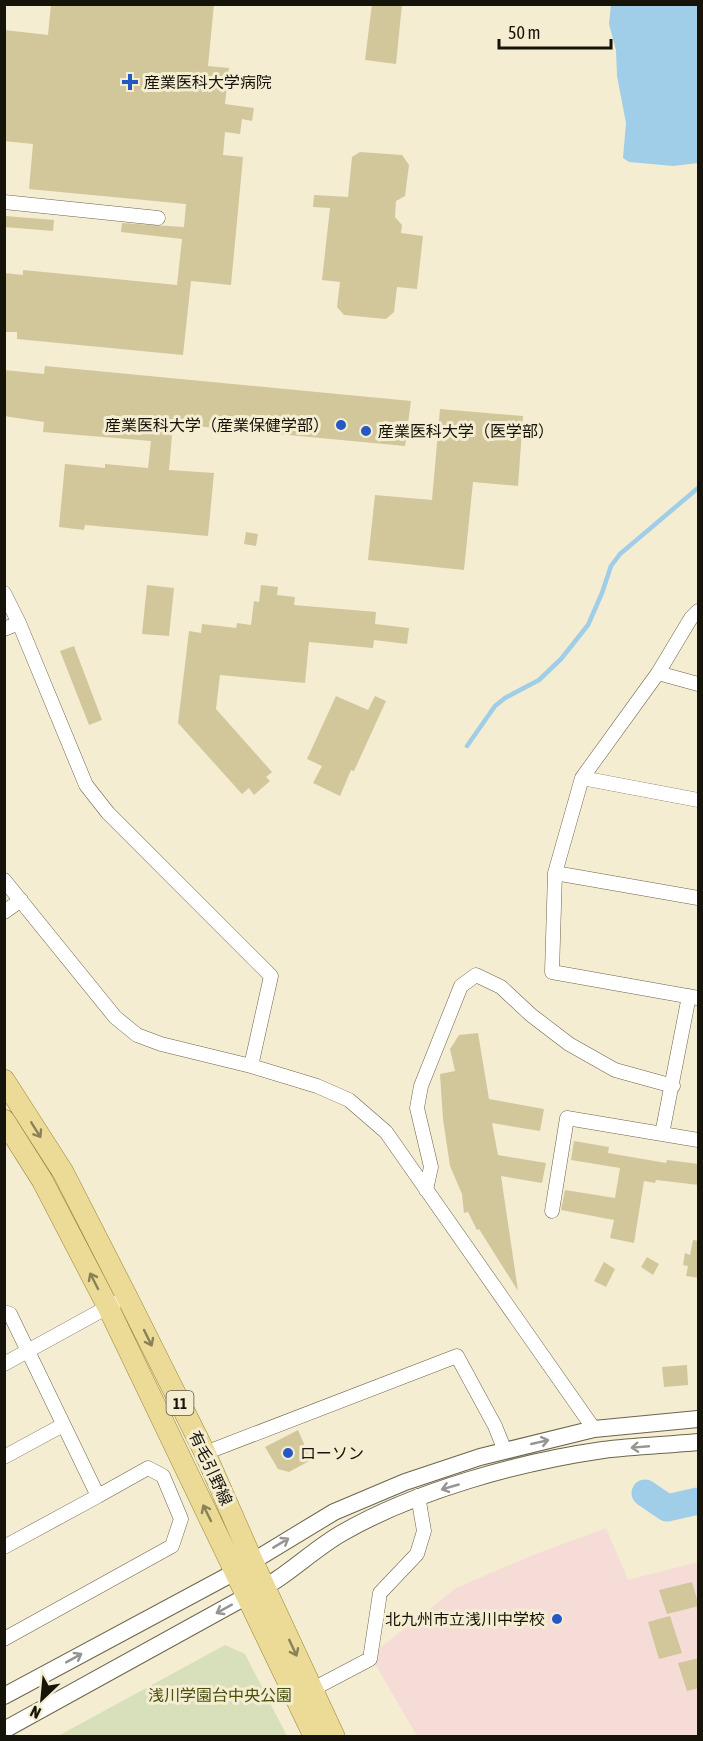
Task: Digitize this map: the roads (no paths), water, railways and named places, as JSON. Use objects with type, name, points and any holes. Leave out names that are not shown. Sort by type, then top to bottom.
[{"type":"main road","name":"有毛引野線","points":[[4,1080],[63,1172],[205,1453],[243,1566]]},
{"type":"main road","name":"有毛引野線","points":[[4,1120],[42,1180],[243,1566],[314,1737]]},
{"type":"main road","name":"有毛引野線","points":[[256,1593],[313,1689],[334,1737]]},
{"type":"street","points":[[4,202],[158,218]]},
{"type":"street","points":[[4,592],[86,785],[108,813],[271,976],[251,1066]]},
{"type":"street","points":[[662,1134],[694,997],[552,972],[555,873],[582,778],[658,673],[691,618],[699,611]]},
{"type":"street","points":[[4,629],[19,623]]},
{"type":"street","points":[[658,673],[699,684]]},
{"type":"street","points":[[582,778],[699,800]]},
{"type":"street","points":[[555,873],[699,898]]},
{"type":"street","points":[[4,880],[116,1017],[137,1035],[161,1044],[251,1066],[317,1086],[349,1100],[386,1132],[594,1429]]},
{"type":"street","points":[[4,912],[21,900]]},
{"type":"street","points":[[426,1190],[431,1167],[417,1108],[421,1086],[461,986],[476,975],[501,987],[531,1015],[569,1044],[615,1070],[673,1086]]},
{"type":"street","points":[[552,1211],[567,1118],[699,1140]]},
{"type":"street","points":[[4,1364],[127,1297]]},
{"type":"street","points":[[4,1312],[10,1314],[99,1496]]},
{"type":"street","points":[[205,1453],[457,1356],[495,1426],[505,1451]]},
{"type":"street","points":[[4,1696],[243,1566],[334,1512],[405,1482],[480,1456],[594,1429],[699,1419]]},
{"type":"street","points":[[4,1457],[63,1425]]},
{"type":"street","points":[[4,1730],[256,1593],[342,1533],[418,1496],[516,1468],[603,1450],[699,1442]]},
{"type":"street","points":[[4,1547],[148,1468],[163,1476],[181,1519],[172,1546],[4,1639]]},
{"type":"street","points":[[313,1689],[370,1659],[380,1593],[417,1554],[424,1531],[418,1496]]},
{"type":"water","points":[[611,5],[698,5],[698,163],[673,166],[629,162],[623,158],[626,123],[617,76],[616,50],[609,24]]},
{"type":"waterway","points":[[467,746],[495,706],[505,698],[539,680],[561,659],[588,625],[611,566],[620,554],[698,488]]},
{"type":"waterway","points":[[645,1493],[667,1508],[698,1501]]},
{"type":"place","name":"産業医科大学病院","points":[[130,82]]},
{"type":"place","name":"産業医科大学（産業保健学部）","points":[[341,425]]},
{"type":"place","name":"産業医科大学（医学部）","points":[[366,431]]},
{"type":"place","name":"ローソン","points":[[288,1453]]},
{"type":"place","name":"北九州市立浅川中学校","points":[[557,1619]]},
{"type":"park label","name":"浅川学園台中央公園","points":[[220,1695]]}]
